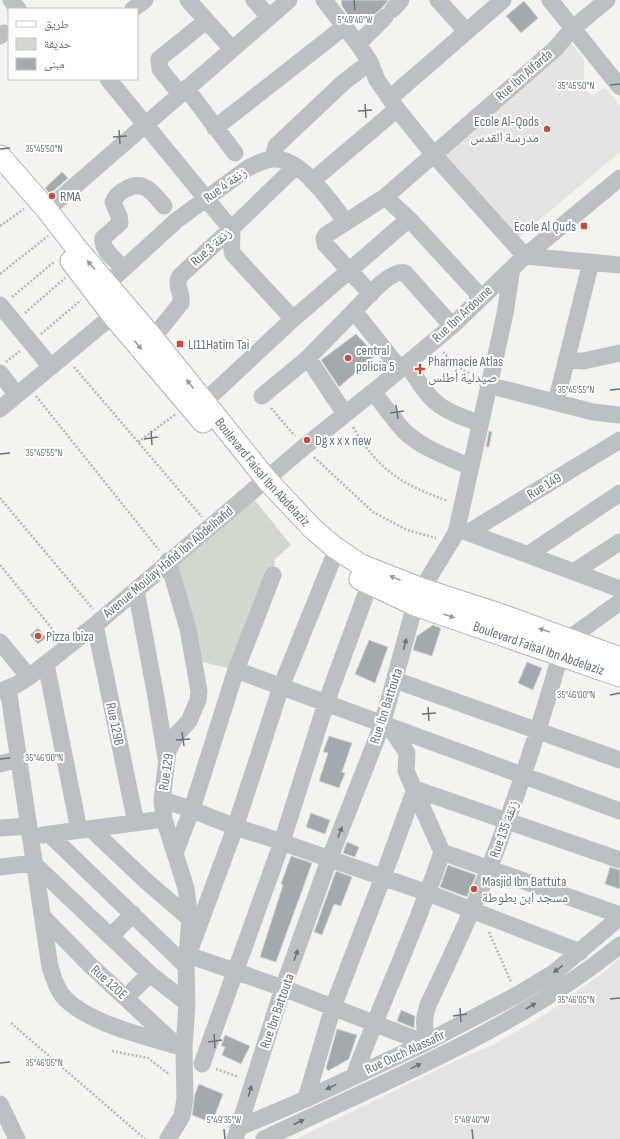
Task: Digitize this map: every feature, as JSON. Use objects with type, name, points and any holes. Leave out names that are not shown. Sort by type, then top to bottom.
[{"type":"main road","name":"Boulevard Faisal Ibn Abdelaziz","points":[[0,156],[47,210],[100,288]]},
{"type":"main road","name":"Boulevard Faisal Ibn Abdelaziz","points":[[0,176],[71,261],[100,288],[119,310],[302,533],[332,561],[350,573],[370,583],[418,597],[560,649],[620,676]]},
{"type":"main road","name":"Boulevard Faisal Ibn Abdelaziz","points":[[119,310],[153,338],[196,404]]},
{"type":"main road","name":"Boulevard Faisal Ibn Abdelaziz","points":[[262,483],[345,556],[418,597]]},
{"type":"main road","name":"Boulevard Faisal Ibn Abdelaziz","points":[[560,649],[620,658]]},
{"type":"street","points":[[11,0],[17,8]]},
{"type":"street","points":[[134,8],[145,0]]},
{"type":"street","points":[[188,0],[232,49]]},
{"type":"street","points":[[254,0],[269,17]]},
{"type":"street","points":[[47,210],[289,0]]},
{"type":"street","points":[[324,0],[358,44],[370,62],[377,80],[394,104],[434,155],[525,256],[620,264]]},
{"type":"street","points":[[438,0],[466,31]]},
{"type":"street","points":[[312,181],[394,104],[466,31],[502,0]]},
{"type":"street","points":[[551,0],[572,29],[620,87]]},
{"type":"street","name":"Rue Ibn Alfarda","points":[[349,270],[325,244],[324,238],[385,197],[555,49],[572,29],[607,0]]},
{"type":"street","points":[[358,44],[393,9]]},
{"type":"street","points":[[206,21],[169,49],[159,59],[160,70],[183,91],[235,153]]},
{"type":"street","points":[[215,128],[344,27]]},
{"type":"street","points":[[346,222],[312,181],[296,166],[283,160],[273,158],[276,146],[344,82],[370,62]]},
{"type":"street","points":[[109,80],[144,125],[207,198],[231,229],[232,236],[230,246],[234,254],[293,319]]},
{"type":"street","name":"Rue 4 زنقة","points":[[100,288],[177,220],[248,168],[259,162],[273,158]]},
{"type":"street","name":"Rue 3 زنقة","points":[[153,338],[181,304],[182,296],[177,281],[180,276],[296,166]]},
{"type":"street","points":[[124,268],[113,258],[103,242],[103,238],[120,223],[119,216],[113,202],[114,199],[119,193],[130,187],[140,185],[150,188],[164,206]]},
{"type":"street","name":"Rue Ibn Ardoune","points":[[262,483],[452,326],[525,256],[616,187]]},
{"type":"street","points":[[385,197],[409,219],[481,298]]},
{"type":"street","points":[[196,404],[409,219]]},
{"type":"street","points":[[556,402],[591,262]]},
{"type":"street","name":"Rue Ibn Battouta","points":[[237,1134],[252,1081],[283,988],[329,860],[386,726],[395,680],[418,597],[459,534],[462,507],[505,314],[512,268]]},
{"type":"street","points":[[349,270],[370,294]]},
{"type":"street","points":[[262,396],[308,358],[370,294],[394,273],[402,272],[452,326]]},
{"type":"street","points":[[0,305],[51,367]]},
{"type":"street","points":[[0,409],[119,310]]},
{"type":"street","points":[[354,311],[404,366],[429,398],[450,413],[480,423]]},
{"type":"street","points":[[567,360],[583,361],[620,353]]},
{"type":"street","points":[[308,358],[345,414]]},
{"type":"street","points":[[0,373],[23,391]]},
{"type":"street","points":[[488,385],[593,412],[620,415]]},
{"type":"street","points":[[373,392],[403,430],[411,437],[434,451],[471,467]]},
{"type":"street","name":"Rue 149","points":[[459,534],[620,440]]},
{"type":"street","name":"Avenue Moulay Hafid Ibn Abdelhafid","points":[[2,690],[29,677],[67,648],[262,483]]},
{"type":"street","points":[[528,554],[620,493]]},
{"type":"street","points":[[459,534],[528,554],[620,588]]},
{"type":"street","points":[[575,571],[620,542]]},
{"type":"street","name":"Rue 129","points":[[168,561],[188,629],[199,691],[195,709],[189,721],[172,742],[168,750],[162,800],[164,819],[186,888],[190,919],[187,960],[187,1003],[181,1047],[185,1088],[182,1116],[168,1139]]},
{"type":"street","points":[[187,960],[235,828],[281,688],[332,561]]},
{"type":"street","points":[[175,853],[192,809],[236,670],[272,575]]},
{"type":"street","points":[[202,1064],[282,842],[326,703],[370,583]]},
{"type":"street","points":[[136,590],[156,697],[166,761]]},
{"type":"street","points":[[560,649],[620,602]]},
{"type":"street","name":"Rue 129B","points":[[98,622],[136,823]]},
{"type":"street","points":[[0,642],[29,677]]},
{"type":"street","name":"Rue 135 زنقة","points":[[427,1042],[424,1022],[428,1005],[476,911],[539,731],[560,649]]},
{"type":"street","points":[[46,664],[85,829],[190,919]]},
{"type":"street","points":[[236,670],[281,688],[326,703],[620,811]]},
{"type":"street","points":[[395,680],[620,760]]},
{"type":"street","points":[[2,690],[19,759],[50,967],[55,982],[62,995],[75,1008],[108,1024],[181,1047]]},
{"type":"street","points":[[354,1076],[373,1024],[428,892],[442,852],[406,768],[408,760],[407,753],[386,726]]},
{"type":"street","points":[[0,764],[19,759]]},
{"type":"street","points":[[415,789],[620,860]]},
{"type":"street","points":[[306,1099],[333,1007],[415,789]]},
{"type":"street","points":[[162,800],[192,809],[235,828],[282,842],[329,860],[428,892],[580,952]]},
{"type":"street","points":[[0,828],[50,835],[164,819]]},
{"type":"street","points":[[50,835],[133,914],[187,960],[235,972],[283,988],[373,1024],[427,1042]]},
{"type":"street","points":[[442,852],[620,916]]},
{"type":"street","points":[[0,867],[34,862]]},
{"type":"street","points":[[34,862],[150,974],[187,1003]]},
{"type":"street","points":[[111,936],[133,914]]},
{"type":"street","name":"Rue Ouch Alassafir","points":[[237,1134],[306,1099],[427,1042],[517,995],[555,972],[620,916]]},
{"type":"street","name":"Rue 120E","points":[[43,917],[90,965],[181,1047]]},
{"type":"street","name":"Rue Ouch Alassafir","points":[[264,1139],[489,1030],[566,986],[620,945]]},
{"type":"street","points":[[126,997],[150,974]]},
{"type":"street","points":[[0,1104],[17,1139]]},
{"type":"path","points":[[0,226],[26,207]]},
{"type":"path","points":[[0,274],[50,235]]},
{"type":"path","points":[[0,305],[71,261]]},
{"type":"path","points":[[14,322],[71,261]]},
{"type":"path","points":[[0,366],[100,288]]},
{"type":"path","points":[[433,341],[458,367],[488,385]]},
{"type":"path","points":[[65,355],[210,526]]},
{"type":"path","points":[[23,391],[168,561]]},
{"type":"path","points":[[138,442],[196,404]]},
{"type":"path","points":[[345,414],[369,452],[380,465],[405,483],[462,507]]},
{"type":"path","points":[[304,447],[353,496],[373,512],[407,530],[459,534]]},
{"type":"path","points":[[0,498],[98,622]]},
{"type":"path","points":[[0,565],[67,648]]},
{"type":"path","points":[[476,911],[517,995]]},
{"type":"path","points":[[11,1023],[145,1139]]},
{"type":"path","points":[[112,1052],[148,1058],[185,1088]]},
{"type":"path","points":[[202,1064],[252,1081]]},
{"type":"shaded area","name":"Ecole Al-Qods مدرسة القدس","points":[[571,43],[584,59],[584,87],[592,96],[605,87],[620,106],[620,152],[517,239],[444,155]]},
{"type":"shaded area","points":[[620,958],[620,1139],[296,1139],[455,1061],[495,1044],[546,1014],[605,971]]},
{"type":"green space","points":[[253,498],[291,545],[275,559],[273,575],[236,670],[194,660],[168,561]]},
{"type":"building","points":[[341,0],[388,0],[383,7],[371,17],[350,18],[342,6]]},
{"type":"building","points":[[524,1],[538,18],[521,33],[506,16]]},
{"type":"building","points":[[62,172],[68,178],[50,194],[45,188]]},
{"type":"building","name":"central policia 5","points":[[356,334],[376,355],[339,387],[321,360]]},
{"type":"building","points":[[489,431],[492,432],[489,447],[486,447]]},
{"type":"building","points":[[433,625],[441,628],[432,656],[413,650],[417,636]]},
{"type":"building","name":"Pizza Ibiza","points":[[38,628],[46,638],[38,644],[30,635]]},
{"type":"building","points":[[369,640],[388,647],[375,683],[355,674]]},
{"type":"building","points":[[527,662],[542,668],[533,690],[518,683]]},
{"type":"building","points":[[329,736],[352,743],[342,772],[345,773],[339,788],[319,781],[328,753],[323,752]]},
{"type":"building","points":[[311,813],[330,820],[325,834],[306,827]]},
{"type":"building","points":[[347,842],[359,847],[355,857],[343,853]]},
{"type":"building","points":[[291,856],[312,863],[276,962],[260,957],[283,885],[281,884]]},
{"type":"building","points":[[448,865],[476,875],[467,897],[440,887]]},
{"type":"building","points":[[610,867],[620,870],[620,889],[605,884]]},
{"type":"building","points":[[336,871],[352,877],[341,906],[334,904],[322,935],[314,932]]},
{"type":"building","points":[[401,1010],[415,1016],[414,1028],[397,1021]]},
{"type":"building","points":[[337,1029],[357,1035],[349,1059],[328,1071],[326,1068]]},
{"type":"building","points":[[225,1035],[250,1046],[241,1064],[222,1055],[225,1047],[221,1046]]},
{"type":"building","points":[[199,1084],[223,1094],[212,1123],[192,1115],[195,1094]]},
{"type":"place","name":"Ecole Al-Qods مدرسة القدس","points":[[547,129]]},
{"type":"place","name":"RMA","points":[[52,196]]},
{"type":"place","name":"Ecole Al Quds","points":[[584,226]]},
{"type":"place","name":"LI11Hatim Tai","points":[[180,344]]},
{"type":"place","name":"central policia 5","points":[[348,358]]},
{"type":"place","name":"Pharmacie Atlas صيدلية أطلس","points":[[420,369]]},
{"type":"place","name":"Dg x x x new","points":[[307,440]]},
{"type":"place","name":"Pizza Ibiza","points":[[38,636]]},
{"type":"place","name":"Masjid Ibn Battuta مسجد ابن بطوطة","points":[[474,889]]}]
